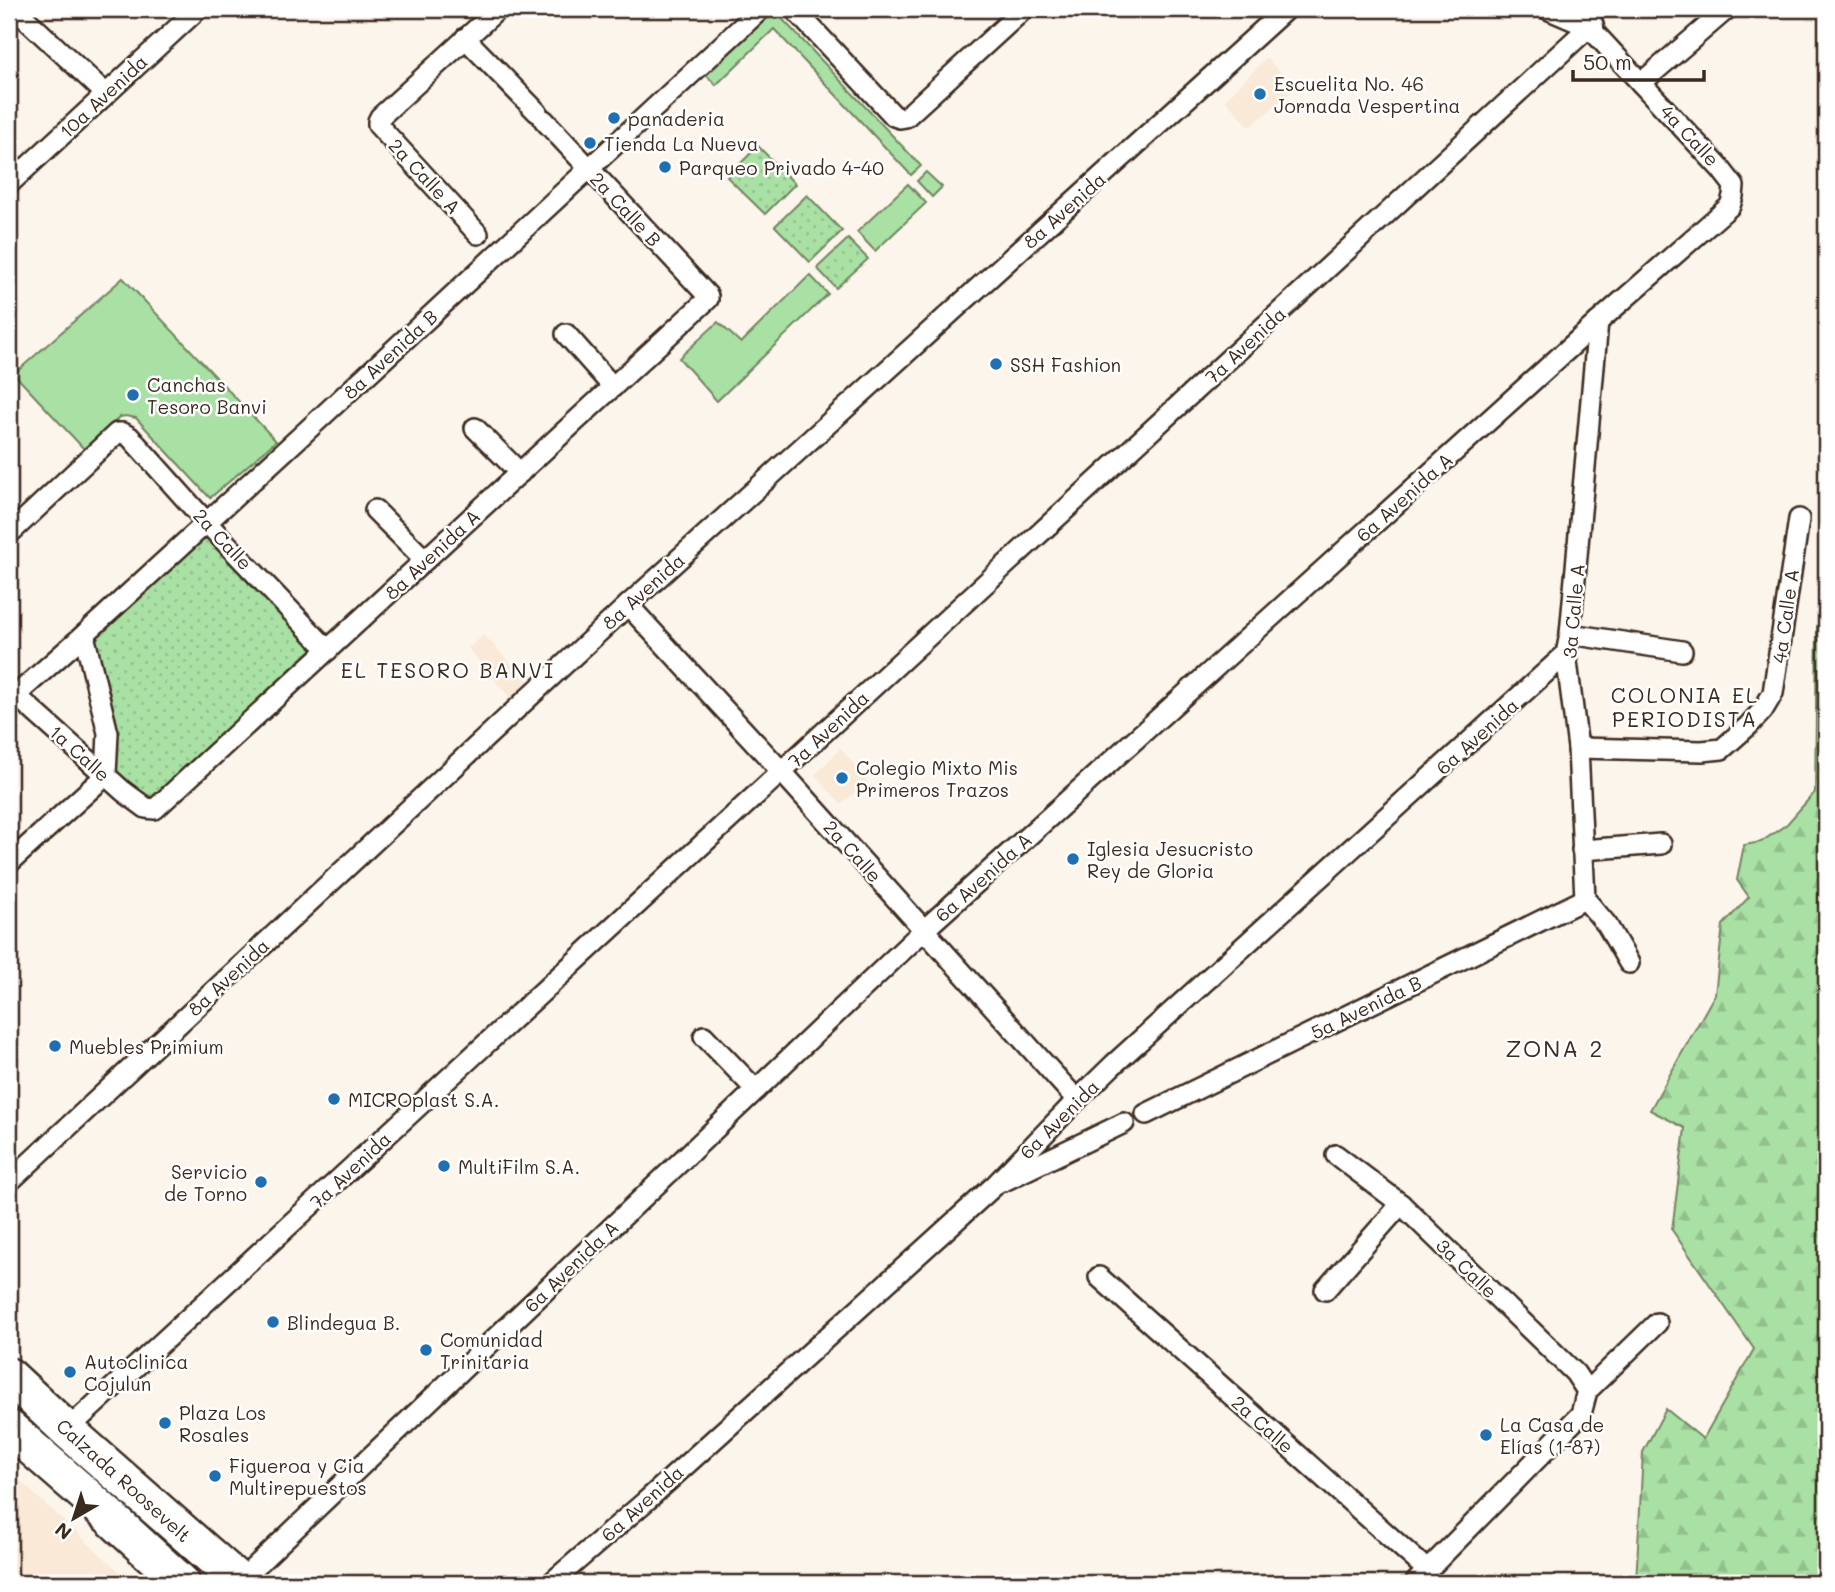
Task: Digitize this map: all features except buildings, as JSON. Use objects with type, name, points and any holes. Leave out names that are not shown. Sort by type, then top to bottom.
[{"type":"highway","name":"Calzada Roosevelt","points":[[9,1376],[240,1583]]},
{"type":"highway","name":"Calzada Roosevelt","points":[[9,1428],[182,1583]]},
{"type":"street","points":[[15,9],[106,94]]},
{"type":"street","name":"10a Avenida","points":[[9,184],[198,9]]},
{"type":"street","points":[[466,38],[498,9]]},
{"type":"street","name":"8a Avenida B","points":[[12,692],[84,635],[761,9]]},
{"type":"street","points":[[794,9],[894,116],[900,118],[906,117],[1024,9]]},
{"type":"street","name":"8a Avenida","points":[[9,1182],[628,604],[1286,9]]},
{"type":"street","name":"4a Calle","points":[[1547,9],[1586,18],[1734,186]]},
{"type":"street","points":[[1641,83],[1727,9]]},
{"type":"street","name":"7a Avenida","points":[[67,1430],[782,772],[1586,18]]},
{"type":"street","name":"2a Calle B","points":[[466,38],[708,298]]},
{"type":"street","name":"2a Calle A","points":[[466,38],[380,117],[378,125],[478,234]]},
{"type":"street","name":"6a Avenida A","points":[[240,1583],[924,930],[1730,206],[1734,186]]},
{"type":"street","name":"8a Avenida A","points":[[156,809],[708,298]]},
{"type":"street","name":"3a Calle A","points":[[1585,900],[1577,748],[1566,654],[1598,322]]},
{"type":"street","points":[[566,334],[613,387]]},
{"type":"street","points":[[475,428],[520,472]]},
{"type":"street","name":"2a Calle","points":[[9,534],[117,433],[123,433],[130,437],[206,522],[328,650]]},
{"type":"street","points":[[375,510],[425,560]]},
{"type":"street","name":"4a Calle A","points":[[1577,748],[1702,751],[1722,749],[1748,726],[1763,710],[1773,693],[1799,519]]},
{"type":"street","name":"2a Calle","points":[[628,604],[1077,1100]]},
{"type":"street","points":[[1570,634],[1682,651]]},
{"type":"street","points":[[9,863],[106,775],[108,733],[84,635]]},
{"type":"street","name":"6a Avenida","points":[[551,1583],[646,1501],[994,1186],[1077,1100],[1566,654]]},
{"type":"street","name":"1a Calle","points":[[12,692],[123,791],[146,808],[156,809]]},
{"type":"street","points":[[1581,849],[1661,844]]},
{"type":"street","points":[[1585,900],[1606,925],[1629,963]]},
{"type":"street","name":"5a Avenida B","points":[[1146,1114],[1585,900]]},
{"type":"street","points":[[704,1036],[756,1090]]},
{"type":"street","points":[[994,1186],[1124,1123]]},
{"type":"street","name":"3a Calle","points":[[1336,1156],[1401,1204],[1575,1373],[1587,1391]]},
{"type":"street","points":[[1325,1290],[1401,1204]]},
{"type":"street","name":"2a Calle","points":[[1099,1277],[1421,1577]]},
{"type":"street","points":[[1421,1577],[1581,1414],[1587,1391],[1657,1322]]},
{"type":"shaded area","name":"Escuelita No. 46 Jornada Vespertina","points":[[1266,58],[1296,88],[1250,127],[1225,100]]},
{"type":"shaded area","points":[[484,635],[528,682],[512,700],[468,648]]},
{"type":"shaded area","name":"Colegio Mixto Mis Primeros Trazos","points":[[841,748],[868,782],[841,804],[815,775]]},
{"type":"shaded area","points":[[9,1471],[132,1583],[9,1583]]},
{"type":"green space","points":[[764,9],[773,9],[921,166],[911,175],[774,29],[716,85],[701,70]]},
{"type":"green space","points":[[758,146],[795,184],[765,214],[727,177]]},
{"type":"green space","points":[[926,172],[942,187],[932,197],[917,181]]},
{"type":"green space","points":[[908,184],[926,203],[875,251],[857,232]]},
{"type":"green space","points":[[807,195],[842,231],[810,262],[775,226]]},
{"type":"green space","points":[[848,239],[868,259],[836,288],[817,268]]},
{"type":"green space","points":[[810,275],[828,294],[717,401],[679,358],[718,322],[741,343]]},
{"type":"green space","name":"Canchas Tesoro Banvi","points":[[123,278],[276,441],[210,498],[136,418],[120,417],[85,450],[14,374]]},
{"type":"green space","points":[[206,530],[319,649],[152,804],[112,773],[91,638]]},
{"type":"green space","points":[[1826,623],[1826,1583],[1636,1583],[1643,1452],[1666,1409],[1703,1439],[1754,1349],[1672,1230],[1685,1128],[1650,1110],[1715,994],[1723,925],[1749,897],[1737,880],[1744,845],[1761,842],[1787,824],[1815,792],[1817,627]]},
{"type":"place","name":"Escuelita No. 46 Jornada Vespertina","points":[[1260,94]]},
{"type":"place","name":"panaderia","points":[[614,118]]},
{"type":"place","name":"Tienda La Nueva","points":[[590,143]]},
{"type":"place","name":"Parqueo Privado 4-40","points":[[665,167]]},
{"type":"place","name":"SSH Fashion","points":[[996,364]]},
{"type":"place","name":"Canchas Tesoro Banvi","points":[[133,395]]},
{"type":"place","name":"Colegio Mixto Mis Primeros Trazos","points":[[842,778]]},
{"type":"place","name":"Iglesia Jesucristo Rey de Gloria","points":[[1073,859]]},
{"type":"place","name":"Muebles Primium","points":[[55,1046]]},
{"type":"place","name":"MICROplast S.A.","points":[[334,1099]]},
{"type":"place","name":"MultiFilm S.A.","points":[[444,1166]]},
{"type":"place","name":"Servicio de Torno","points":[[261,1182]]},
{"type":"place","name":"Blindegua B.","points":[[273,1322]]},
{"type":"place","name":"Comunidad Trinitaria","points":[[426,1350]]},
{"type":"place","name":"Autoclinica Cojulun","points":[[70,1372]]},
{"type":"place","name":"Plaza Los Rosales","points":[[165,1423]]},
{"type":"place","name":"La Casa de Elías (1-87)","points":[[1486,1435]]},
{"type":"place","name":"Figueroa y Cia Multirepuestos","points":[[215,1476]]},
{"type":"district","name":"EL TESORO BANVI","points":[[448,669]]},
{"type":"district","name":"COLONIA EL PERIODISTA","points":[[1685,706]]},
{"type":"district","name":"ZONA 2","points":[[1555,1048]]}]
